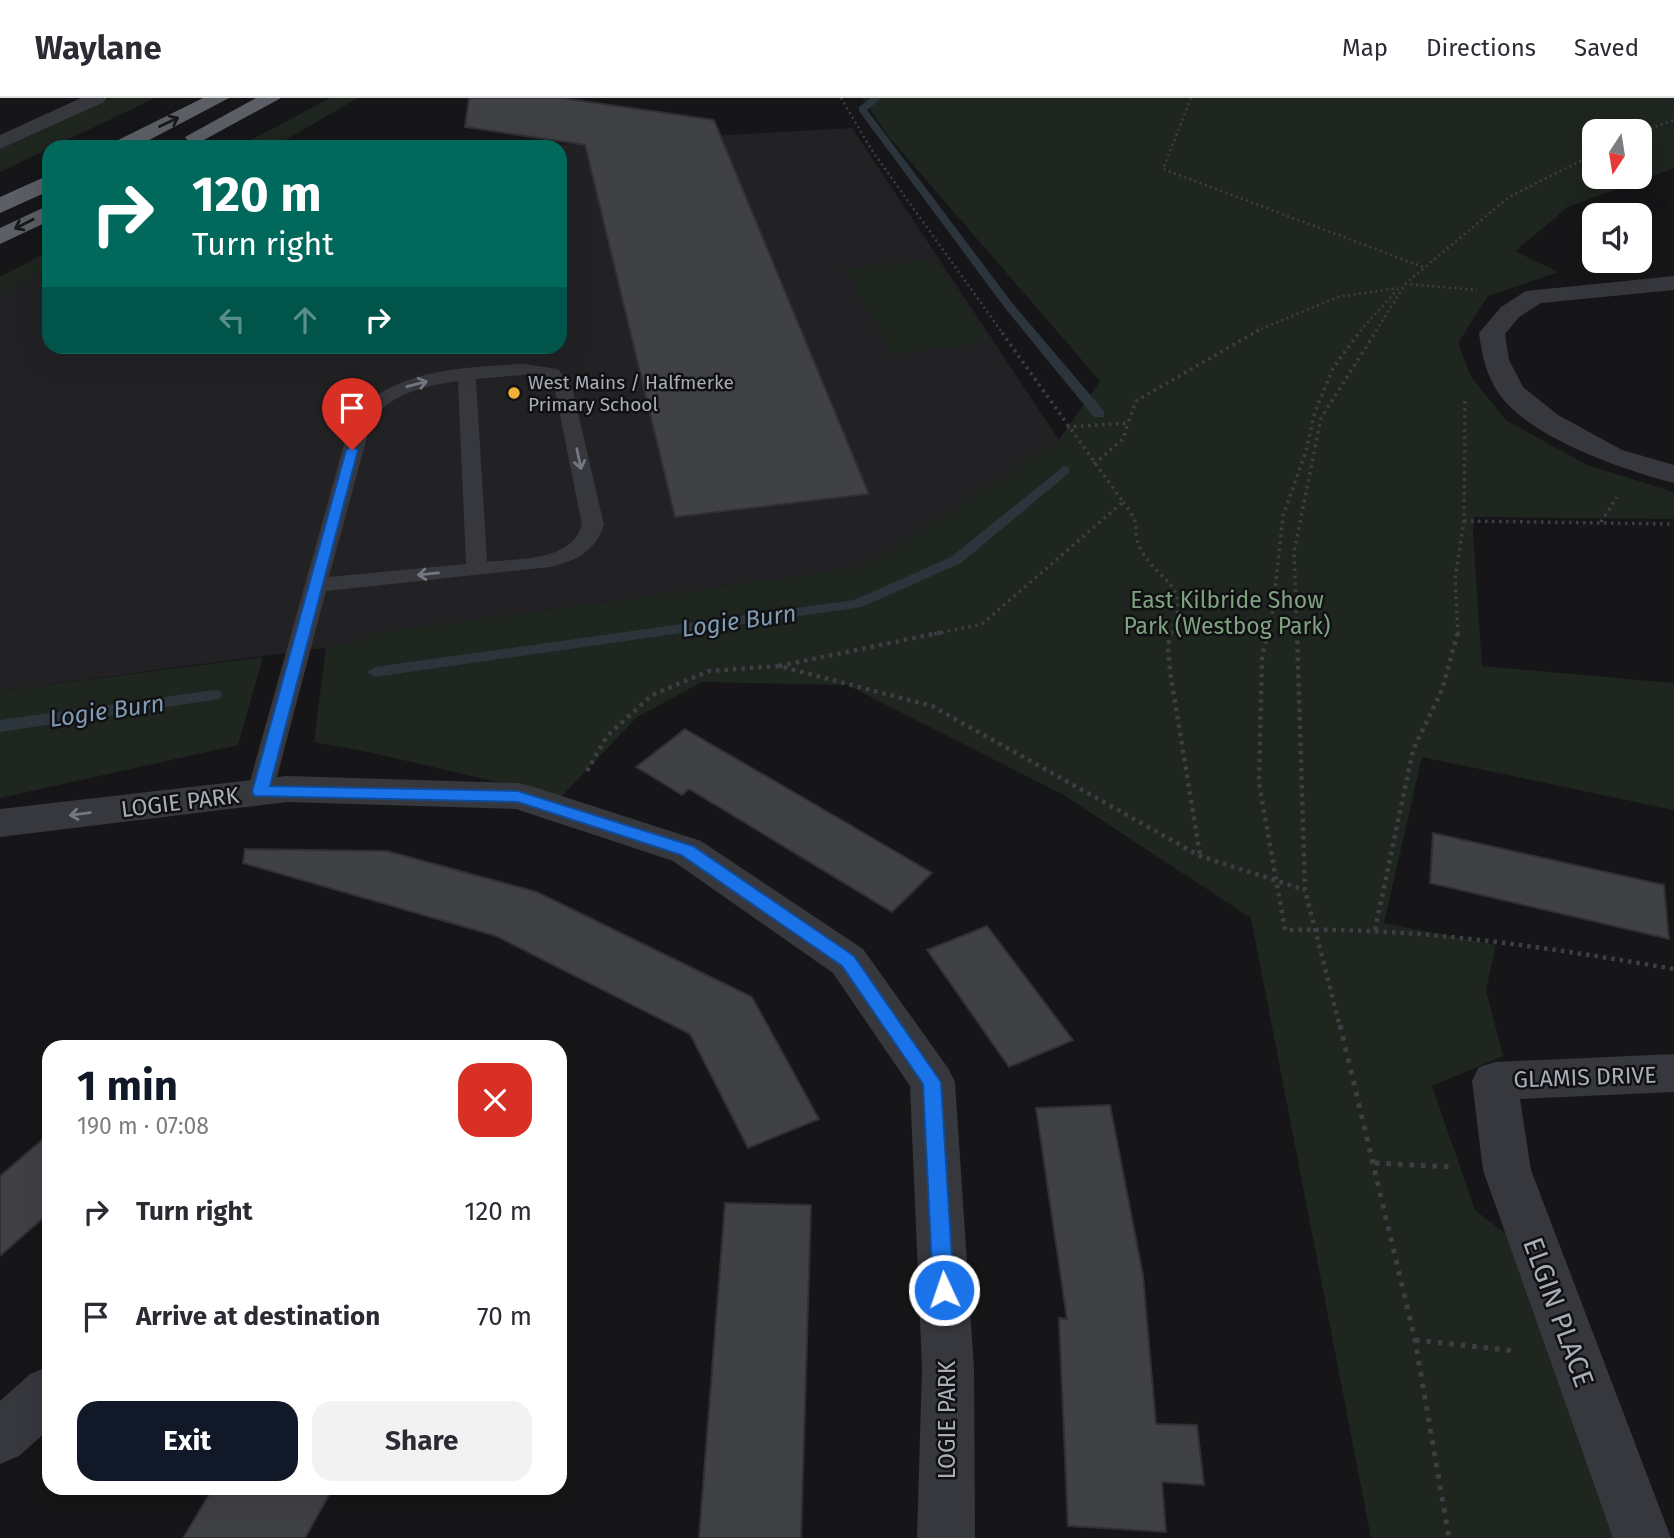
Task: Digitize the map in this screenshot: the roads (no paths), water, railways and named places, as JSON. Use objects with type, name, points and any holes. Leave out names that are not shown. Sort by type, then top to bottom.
[{"type":"highway","points":[[134,140],[219,98]]},
{"type":"highway","points":[[189,140],[271,98]]},
{"type":"highway","points":[[0,206],[42,185]]},
{"type":"highway","points":[[0,237],[42,216]]},
{"type":"street","points":[[0,143],[97,98]]},
{"type":"street","points":[[1674,283],[1535,296],[1510,312],[1492,333],[1500,368],[1511,391],[1548,421],[1612,456],[1674,474]]},
{"type":"street","name":"LOGIE PARK","points":[[0,823],[287,789],[518,796],[687,850],[848,961],[932,1082],[948,1368],[946,1538]]},
{"type":"street","name":"GLAMIS DRIVE","points":[[1495,1081],[1674,1073]]},
{"type":"street","name":"ELGIN PLACE","points":[[1495,1081],[1507,1170],[1642,1538]]},
{"type":"street","points":[[0,1437],[42,1399]]},
{"type":"lane","points":[[260,792],[300,635],[360,423],[369,408],[407,386],[467,376],[533,369],[551,373],[559,380],[564,390],[593,525],[591,537],[582,549],[563,558],[316,585]]},
{"type":"lane","points":[[467,376],[477,569]]},
{"type":"waterway","name":"Logie Burn","points":[[877,98],[862,109],[1009,306],[1099,414]]},
{"type":"waterway","name":"Logie Burn","points":[[375,672],[857,604],[956,560],[1064,470]]},
{"type":"waterway","name":"Logie Burn","points":[[0,726],[214,695]]},
{"type":"place","name":"West Mains / Halfmerke Primary School","points":[[514,393]]},
{"type":"park label","name":"East Kilbride Show Park (Westbog Park)","points":[[1227,613]]}]
